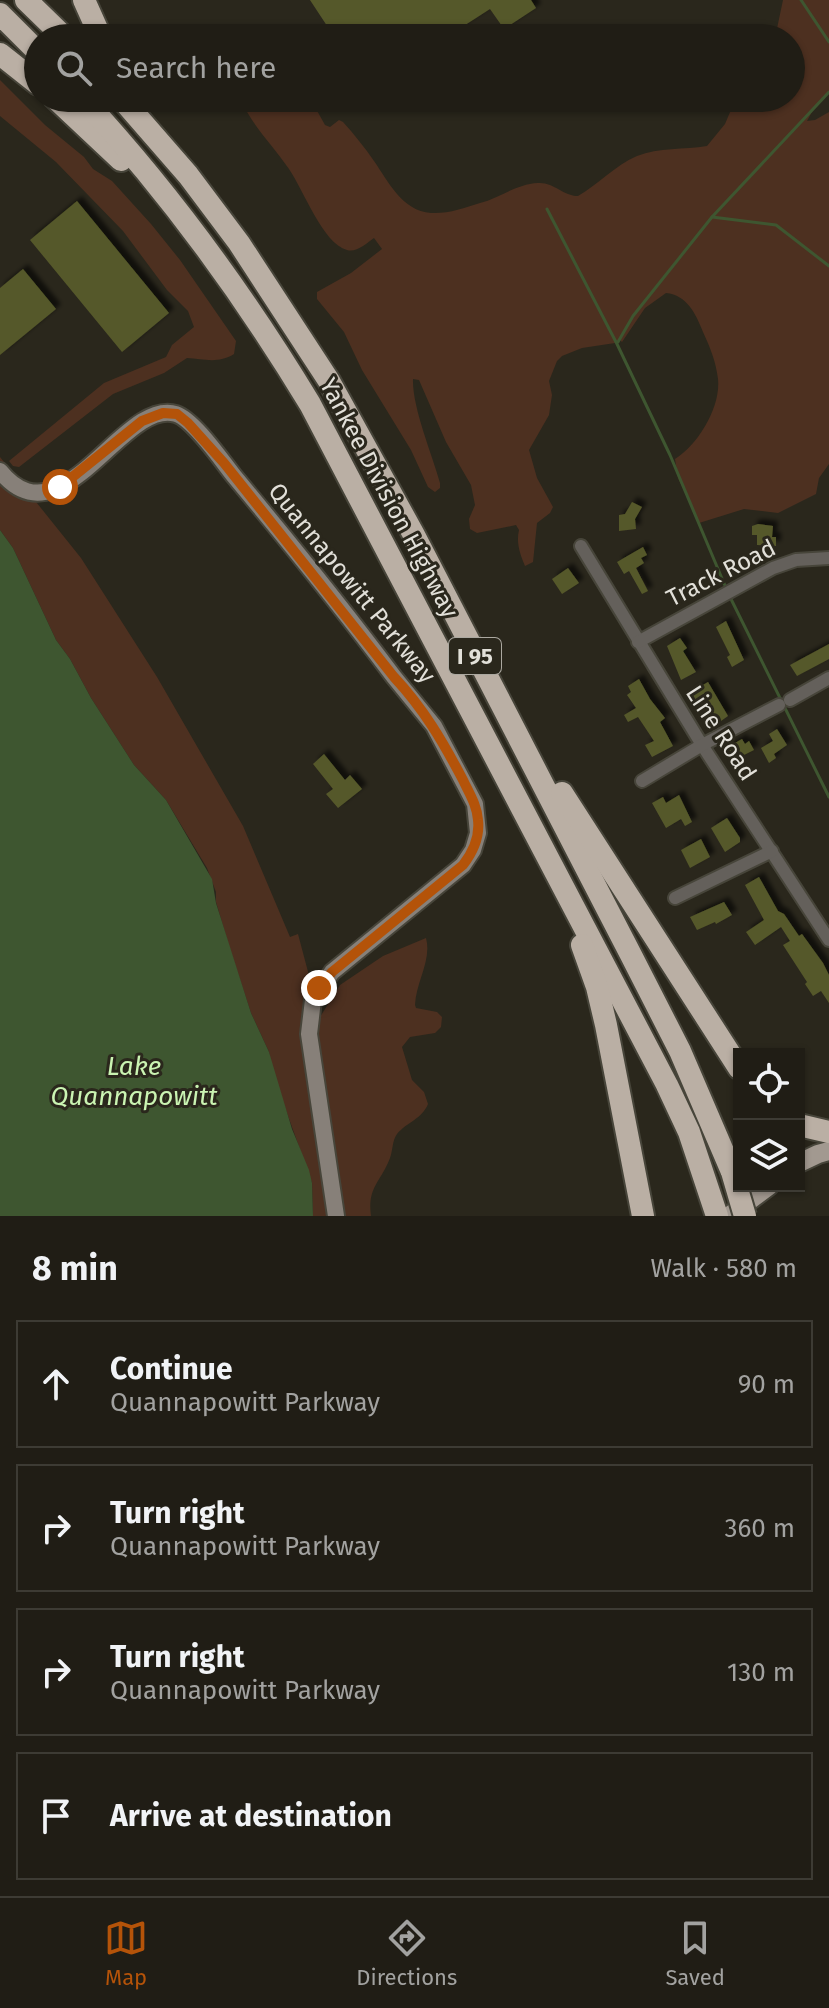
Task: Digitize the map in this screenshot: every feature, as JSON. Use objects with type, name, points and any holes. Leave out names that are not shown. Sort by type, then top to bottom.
[{"type":"highway","points":[[26,0],[51,24]]},
{"type":"highway","points":[[84,0],[95,24]]},
{"type":"highway","points":[[0,14],[24,38]]},
{"type":"highway","points":[[0,54],[24,73]]},
{"type":"highway","points":[[70,112],[181,214]]},
{"type":"highway","name":"Yankee Division Highway","points":[[94,112],[181,214],[268,335],[310,404],[684,1120],[714,1207]]},
{"type":"highway","name":"Yankee Division Highway","points":[[133,112],[239,243],[329,381],[379,469],[680,1051],[732,1172],[745,1216]]},
{"type":"highway","points":[[140,112],[150,131]]},
{"type":"highway","points":[[477,659],[623,892],[733,1059]]},
{"type":"highway","points":[[549,858],[597,987],[643,1216]]},
{"type":"highway","points":[[805,1126],[829,1132]]},
{"type":"main road","points":[[805,1160],[829,1151]]},
{"type":"main road","points":[[729,1216],[761,1192]]},
{"type":"street","name":"Quannapowitt Parkway","points":[[0,471],[12,484],[24,489],[40,492],[55,489],[74,479],[142,421],[163,413],[177,414],[224,463],[394,677],[416,700],[434,726],[475,804],[478,833],[466,861],[332,972],[313,1000],[308,1020],[309,1034],[336,1216]]},
{"type":"street","name":"Line Road","points":[[581,546],[702,745],[829,940]]},
{"type":"street","name":"Track Road","points":[[638,642],[728,591],[790,562],[829,558]]},
{"type":"street","points":[[642,781],[702,745],[829,678]]},
{"type":"street","points":[[675,898],[772,851]]},
{"type":"shaded area","points":[[783,0],[829,0],[829,93],[807,121],[829,112],[829,464],[819,478],[816,494],[778,513],[744,509],[699,523],[678,478],[675,459],[692,445],[712,413],[718,379],[710,349],[694,312],[680,297],[666,293],[645,308],[622,342],[582,348],[557,361],[549,381],[552,395],[549,415],[529,450],[537,478],[553,507],[537,523],[533,562],[525,566],[516,525],[477,533],[470,529],[469,519],[475,505],[471,485],[446,442],[419,380],[413,379],[414,390],[419,417],[440,483],[440,488],[435,492],[428,487],[411,450],[362,370],[344,332],[317,299],[317,292],[351,273],[382,249],[374,238],[350,251],[330,238],[289,169],[247,112],[318,112],[325,125],[330,127],[339,120],[343,122],[397,194],[421,211],[437,213],[456,210],[538,183],[578,196],[637,156],[707,146],[725,124],[730,112],[805,112],[805,24],[778,24]]},
{"type":"shaded area","points":[[0,80],[24,104],[24,112],[32,112],[84,157],[93,169],[112,181],[151,224],[236,341],[234,354],[228,357],[211,360],[187,358],[164,373],[113,394],[19,467],[9,461],[104,383],[166,357],[172,345],[194,327],[188,311],[167,290],[123,231],[56,162],[0,116]]},
{"type":"shaded area","points":[[0,457],[81,558],[157,677],[243,826],[290,937],[298,934],[320,1017],[340,985],[383,956],[426,938],[427,955],[415,1005],[416,1008],[437,1012],[442,1017],[441,1027],[435,1033],[410,1037],[402,1047],[412,1080],[424,1092],[428,1104],[395,1137],[390,1158],[373,1191],[371,1216],[313,1216],[312,1183],[272,1071],[269,1052],[251,1013],[207,868],[166,800],[134,765],[91,698],[56,640],[13,548],[0,530]]},
{"type":"water","name":"Lake Quannapowitt","points":[[0,530],[13,548],[56,640],[91,698],[134,765],[166,800],[212,879],[216,903],[251,1013],[269,1052],[292,1129],[309,1170],[313,1216],[0,1216]]},
{"type":"building","points":[[310,0],[531,0],[536,8],[512,24],[500,24],[490,9],[467,24],[326,24]]},
{"type":"building","points":[[77,201],[169,313],[122,352],[30,240]]},
{"type":"building","points":[[23,269],[56,309],[0,355],[0,288]]},
{"type":"building","points":[[632,502],[642,507],[635,519],[636,529],[619,531],[619,515],[625,514]]},
{"type":"building","points":[[752,526],[773,526],[772,537],[776,537],[776,546],[757,545],[757,535],[752,535]]},
{"type":"building","points":[[643,547],[647,555],[641,558],[644,563],[636,568],[648,591],[642,594],[629,571],[624,574],[617,562]]},
{"type":"building","points":[[568,568],[579,583],[562,594],[552,579]]},
{"type":"building","points":[[726,621],[744,660],[732,667],[727,657],[730,655],[716,627]]},
{"type":"building","points":[[680,638],[687,648],[683,651],[696,672],[681,680],[667,646]]},
{"type":"building","points":[[829,644],[829,659],[797,676],[790,665]]},
{"type":"building","points":[[639,679],[665,718],[660,722],[673,746],[652,757],[645,745],[654,741],[638,717],[628,722],[624,715],[636,708],[627,695],[631,692],[628,686]]},
{"type":"building","points":[[708,682],[728,716],[721,721],[718,717],[709,723],[691,692]]},
{"type":"building","points":[[777,729],[787,745],[774,754],[776,758],[769,763],[761,748],[773,741],[769,734]]},
{"type":"building","points":[[742,739],[745,744],[749,741],[754,750],[730,762],[726,754],[730,752],[728,747]]},
{"type":"building","points":[[324,754],[345,780],[350,775],[362,789],[338,808],[326,794],[333,789],[313,764]]},
{"type":"building","points":[[679,795],[692,822],[685,826],[681,819],[666,828],[652,803],[663,797],[666,803]]},
{"type":"building","points":[[727,818],[740,842],[725,852],[711,828]]},
{"type":"building","points":[[701,839],[710,857],[690,868],[681,850]]},
{"type":"building","points":[[759,877],[778,911],[784,914],[799,936],[802,934],[823,963],[829,975],[829,1003],[821,991],[813,996],[805,984],[807,982],[783,945],[790,941],[781,927],[755,945],[746,932],[764,920],[745,885]]},
{"type":"building","points":[[724,902],[732,915],[697,930],[690,917]]},
{"type":"waterway","points":[[801,0],[829,42]]},
{"type":"waterway","points":[[618,342],[633,316],[712,217],[829,92]]},
{"type":"waterway","points":[[547,209],[670,455],[726,588]]},
{"type":"waterway","points":[[712,217],[776,225],[829,266]]},
{"type":"waterway","points":[[729,595],[829,797]]},
{"type":"route","points":[[60,487],[74,479],[142,421],[163,413],[177,414],[224,463],[394,677],[416,700],[451,757],[478,815],[478,833],[470,856],[332,972],[319,988]]}]
